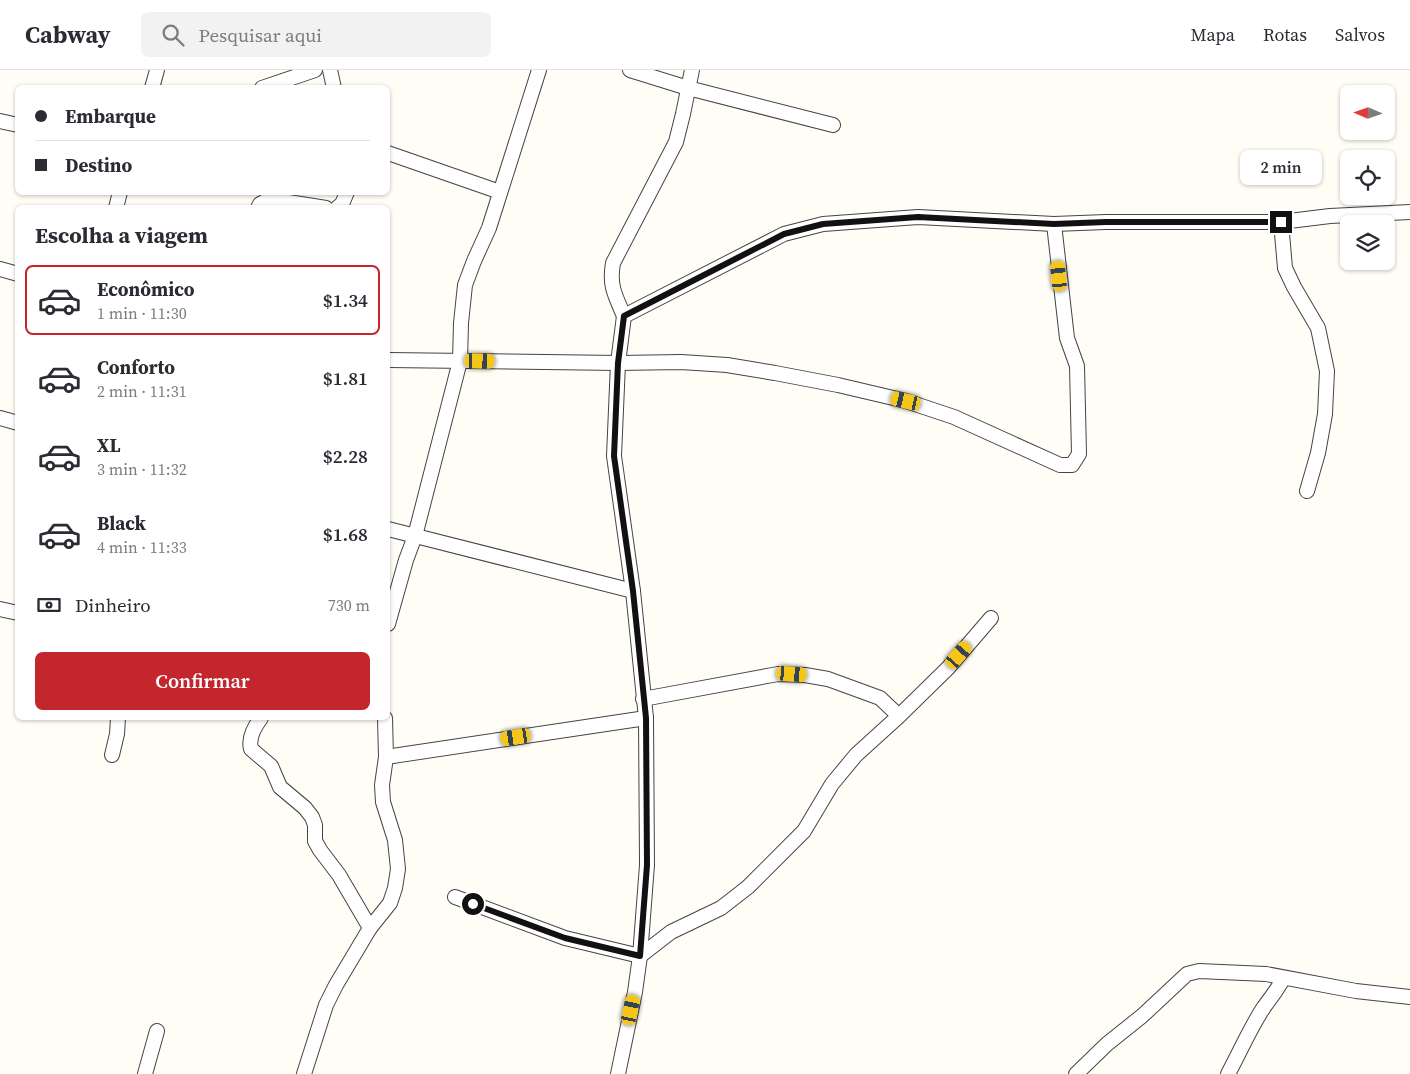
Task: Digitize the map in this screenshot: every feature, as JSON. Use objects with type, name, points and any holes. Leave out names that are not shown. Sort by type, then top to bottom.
[{"type":"street","points":[[153,85],[157,70]]},
{"type":"street","points":[[271,85],[315,70]]},
{"type":"street","points":[[330,70],[333,85]]},
{"type":"street","points":[[390,617],[406,560],[415,536],[460,361],[461,323],[466,285],[474,261],[489,228],[539,70]]},
{"type":"street","points":[[630,70],[688,88],[833,125]]},
{"type":"street","points":[[618,1074],[635,992],[640,956],[647,865],[646,718],[633,591],[614,456],[618,363],[624,316],[612,289],[611,276],[613,263],[676,142],[692,70]]},
{"type":"street","points":[[0,121],[15,124]]},
{"type":"street","points":[[390,155],[500,192]]},
{"type":"street","points":[[260,205],[269,199],[307,205]]},
{"type":"street","points":[[624,316],[784,234],[809,227],[918,217],[1054,224],[1106,222],[1281,222],[1330,216],[1410,212]]},
{"type":"street","points":[[1281,222],[1285,268],[1318,328],[1327,372],[1325,414],[1318,453],[1307,491]]},
{"type":"street","points":[[390,360],[680,362],[727,365],[775,373],[906,401],[954,417],[1060,466],[1072,466],[1079,454],[1077,366],[1067,338],[1054,224]]},
{"type":"street","points":[[0,269],[15,273]]},
{"type":"street","points":[[0,418],[15,422]]},
{"type":"street","points":[[390,530],[633,591]]},
{"type":"street","points":[[0,609],[15,612]]},
{"type":"street","points":[[640,956],[671,932],[721,908],[748,887],[804,830],[832,784],[856,755],[900,716],[948,668],[991,618]]},
{"type":"street","points":[[643,698],[778,674],[796,675],[828,679],[880,698],[900,716]]},
{"type":"street","points":[[386,757],[646,718]]},
{"type":"street","points":[[112,755],[118,720]]},
{"type":"street","points":[[259,720],[254,727],[250,748],[270,766],[280,786],[305,808],[312,817],[315,825],[315,841],[339,875],[370,928]]},
{"type":"street","points":[[304,1074],[326,1005],[370,928],[390,902],[395,888],[398,869],[395,840],[383,802],[382,786],[386,757],[385,720]]},
{"type":"street","points":[[455,897],[565,938],[640,956]]},
{"type":"street","points":[[1076,1074],[1107,1044],[1142,1016],[1187,974],[1199,971],[1266,974],[1356,991],[1410,997]]},
{"type":"street","points":[[1228,1074],[1264,1007],[1284,978]]},
{"type":"street","points":[[145,1074],[157,1031]]},
{"type":"route","points":[[473,904],[565,938],[640,956],[647,865],[646,718],[633,591],[614,456],[618,363],[624,316],[784,234],[823,224],[918,217],[1054,224],[1106,222],[1281,222]]}]
